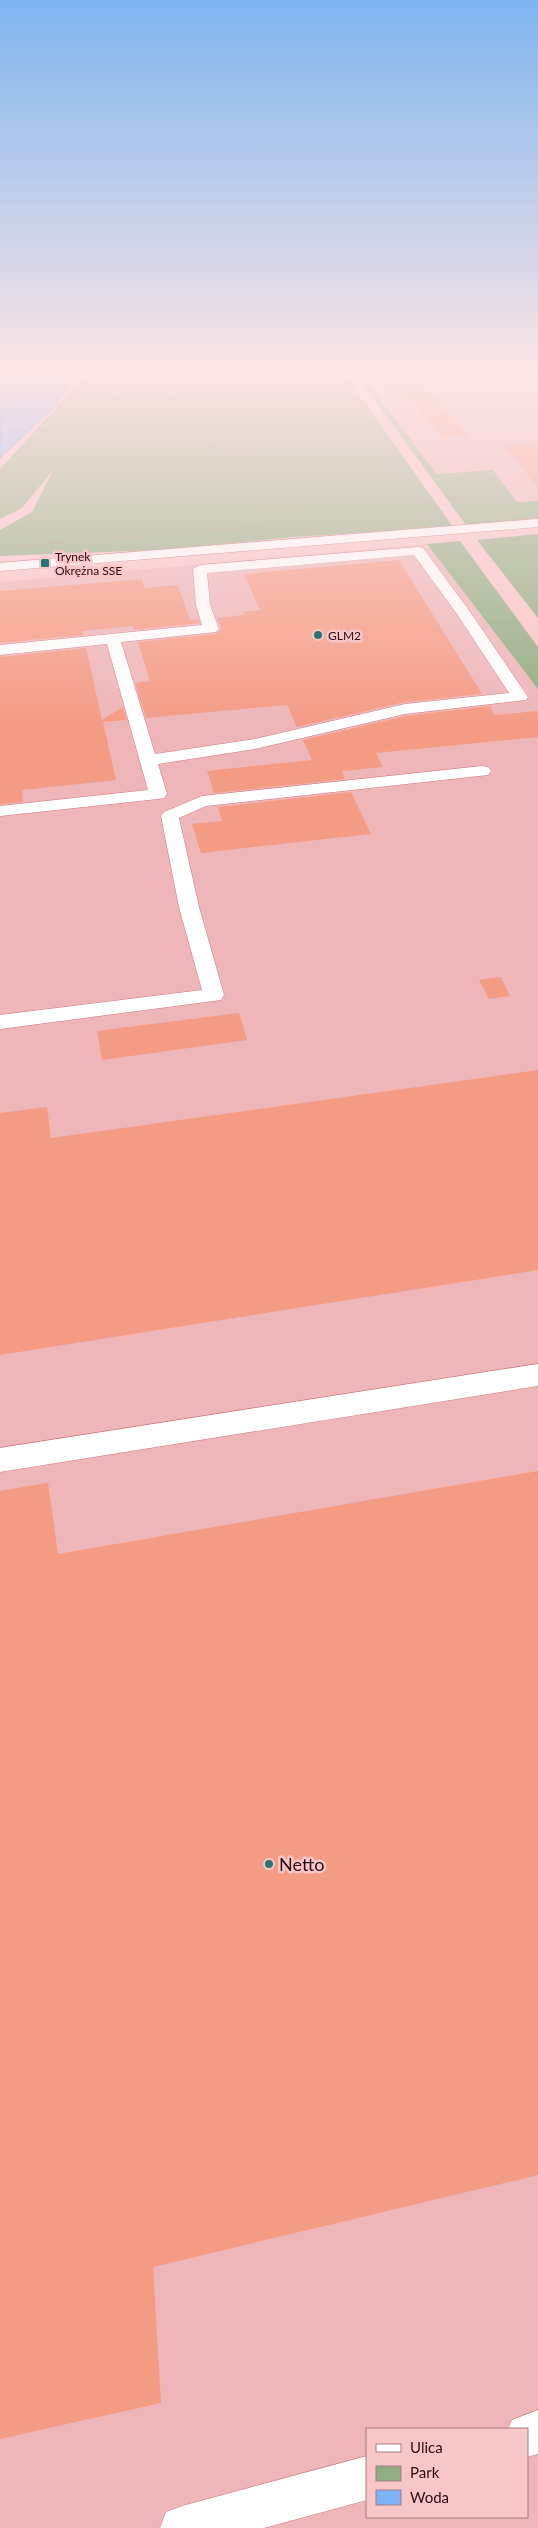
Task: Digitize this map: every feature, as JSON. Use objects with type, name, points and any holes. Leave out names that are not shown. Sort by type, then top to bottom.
[{"type":"street","points":[[0,567],[538,522]]},
{"type":"street","points":[[0,650],[212,629],[203,605],[200,569],[418,551],[463,612],[520,698],[405,709],[255,744],[149,760]]},
{"type":"street","points":[[0,811],[158,794],[113,640]]},
{"type":"street","points":[[0,1022],[214,995],[189,908],[170,816],[202,801],[482,772]]},
{"type":"street","points":[[0,1460],[538,1375]]},
{"type":"street","points":[[182,2528],[366,2478]]},
{"type":"path","points":[[278,490],[306,542]]},
{"type":"shaded area","points":[[508,490],[538,490],[538,501],[517,503]]},
{"type":"shaded area","points":[[427,544],[538,689],[538,2528],[0,2528],[0,582]]},
{"type":"green space","points":[[0,490],[37,490],[22,508],[0,519]]},
{"type":"green space","points":[[43,490],[427,490],[453,527],[294,537],[159,550],[0,556],[0,530],[32,512]]},
{"type":"green space","points":[[440,490],[508,490],[517,502],[538,501],[538,518],[466,525]]},
{"type":"green space","points":[[538,534],[538,618],[477,540]]},
{"type":"green space","points":[[460,541],[538,647],[538,689],[427,544]]},
{"type":"building","name":"GLM2","points":[[399,560],[482,694],[405,702],[297,727],[287,705],[146,718],[135,683],[150,681],[138,642],[216,634],[221,628],[217,618],[244,615],[243,612],[260,610],[244,574]]},
{"type":"building","points":[[142,579],[145,588],[178,585],[190,620],[198,619],[200,623],[134,630],[133,626],[82,631],[83,635],[0,643],[0,591]]},
{"type":"building","points":[[86,648],[102,720],[123,707],[126,720],[103,722],[116,780],[22,790],[23,802],[0,804],[0,657]]},
{"type":"building","points":[[490,706],[495,715],[538,711],[538,737],[376,753],[383,767],[342,771],[345,779],[214,793],[207,771],[312,760],[303,740],[405,716]]},
{"type":"building","points":[[351,792],[371,834],[201,853],[192,824],[222,821],[218,807]]},
{"type":"building","points":[[501,977],[510,996],[489,999],[479,980]]},
{"type":"building","points":[[239,1013],[247,1040],[102,1060],[97,1031]]},
{"type":"building","points":[[538,1070],[538,1270],[0,1355],[0,1113],[47,1107],[51,1138]]},
{"type":"building","name":"Netto","points":[[538,1471],[538,2175],[153,2267],[161,2403],[0,2439],[0,1491],[48,1483],[58,1554]]},
{"type":"place","name":"Trynek Okrężna SSE","points":[[45,563]]},
{"type":"place","name":"GLM2","points":[[318,635]]},
{"type":"place","name":"Netto","points":[[269,1864]]}]
